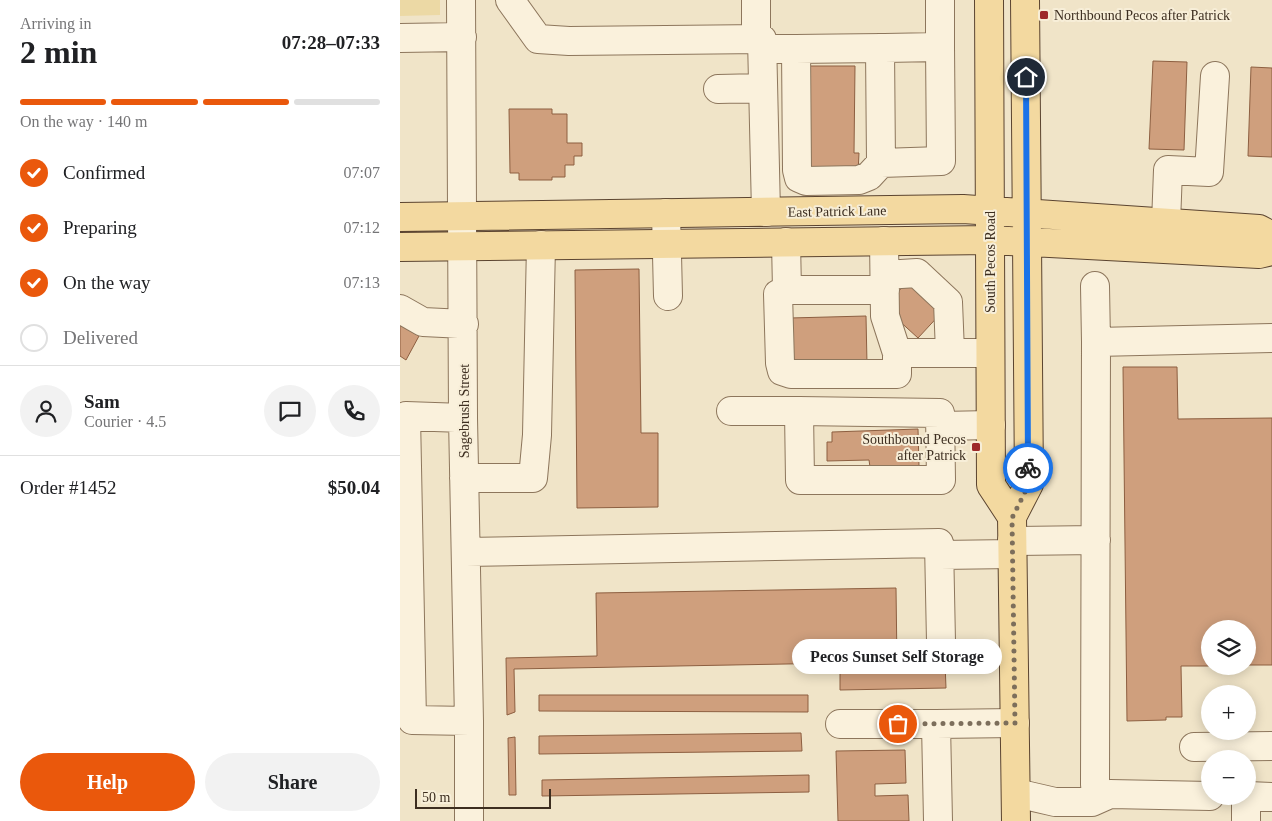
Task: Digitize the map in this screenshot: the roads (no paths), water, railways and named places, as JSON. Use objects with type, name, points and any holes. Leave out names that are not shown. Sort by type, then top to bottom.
[{"type":"main road","name":"South Pecos Road","points":[[989,0],[991,485],[1012,537]]},
{"type":"main road","points":[[1016,821],[1012,537],[1029,484],[1025,0]]},
{"type":"main road","name":"East Patrick Lane","points":[[400,217],[990,210],[1258,229],[1272,236]]},
{"type":"main road","points":[[400,248],[1027,240],[1258,254],[1272,251]]},
{"type":"street","name":"Sagebrush Street","points":[[461,0],[463,418],[470,720],[468,821]]},
{"type":"street","points":[[510,0],[538,39],[759,44],[796,49],[940,47]]},
{"type":"street","points":[[756,0],[762,88],[766,212]]},
{"type":"street","points":[[881,162],[940,161],[940,0]]},
{"type":"street","points":[[400,38],[462,38]]},
{"type":"street","points":[[796,49],[797,170],[799,178],[806,181],[859,180],[869,176],[881,162],[880,48]]},
{"type":"street","points":[[1166,223],[1168,170],[1209,172],[1215,76]]},
{"type":"street","points":[[718,89],[762,88]]},
{"type":"street","points":[[666,213],[668,296]]},
{"type":"street","points":[[884,241],[885,282],[885,316],[897,353],[896,374],[791,374],[782,371],[778,294],[787,290],[885,282],[917,273],[948,302],[950,352]]},
{"type":"street","points":[[786,242],[787,290]]},
{"type":"street","points":[[464,478],[533,478],[538,435],[541,245]]},
{"type":"street","points":[[1095,286],[1096,540],[1102,790]]},
{"type":"street","points":[[400,309],[422,322],[464,324]]},
{"type":"street","points":[[1096,342],[1272,338]]},
{"type":"street","points":[[897,353],[990,353]]},
{"type":"street","points":[[731,411],[799,411],[940,413],[941,480],[800,480],[799,411]]},
{"type":"street","points":[[463,418],[406,416],[412,720],[470,720]]},
{"type":"street","points":[[940,426],[991,425]]},
{"type":"street","points":[[940,555],[1012,537],[1096,540]]},
{"type":"street","points":[[466,552],[939,543],[941,642]]},
{"type":"street","points":[[840,724],[1015,723]]},
{"type":"street","points":[[936,724],[938,821]]},
{"type":"street","points":[[1194,747],[1272,746]]},
{"type":"street","points":[[1016,793],[1055,783],[1102,790],[1201,796]]},
{"type":"street","points":[[1256,796],[1272,797]]},
{"type":"street","points":[[1246,821],[1247,805]]},
{"type":"place","name":"Northbound Pecos after Patrick","points":[[1044,15]]},
{"type":"place","name":"Southbound Pecos after Patrick","points":[[976,447]]},
{"type":"place","name":"Pecos Sunset Self Storage","points":[[898,724]]}]
